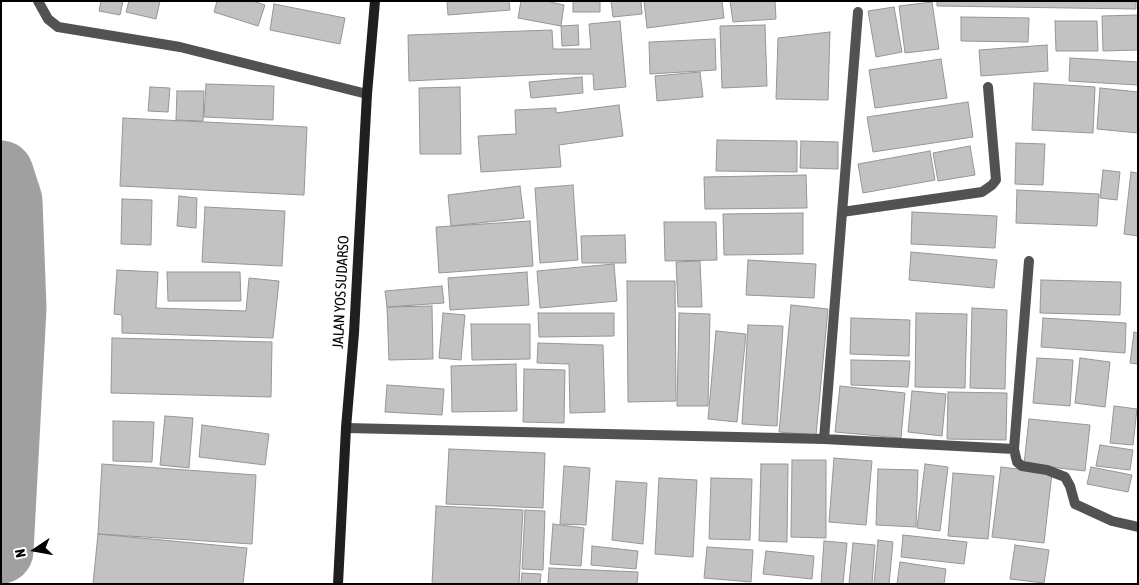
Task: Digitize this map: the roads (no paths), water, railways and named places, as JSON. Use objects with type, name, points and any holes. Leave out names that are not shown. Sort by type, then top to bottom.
[{"type":"main road","name":"JALAN YOS SUDARSO","points":[[338,584],[367,94],[375,1]]},
{"type":"street","points":[[38,1],[48,18],[58,27],[180,47],[367,94]]},
{"type":"street","points":[[824,440],[858,12]]},
{"type":"street","points":[[842,212],[982,192],[992,185],[996,180],[988,87]]},
{"type":"street","points":[[1028,261],[1014,449],[1017,462],[1022,466],[1047,470],[1066,477],[1075,504],[1112,521],[1138,527]]},
{"type":"street","points":[[346,428],[824,440],[1014,449]]},
{"type":"waterway","points":[[1,173],[10,201],[14,308],[1,551]]}]
